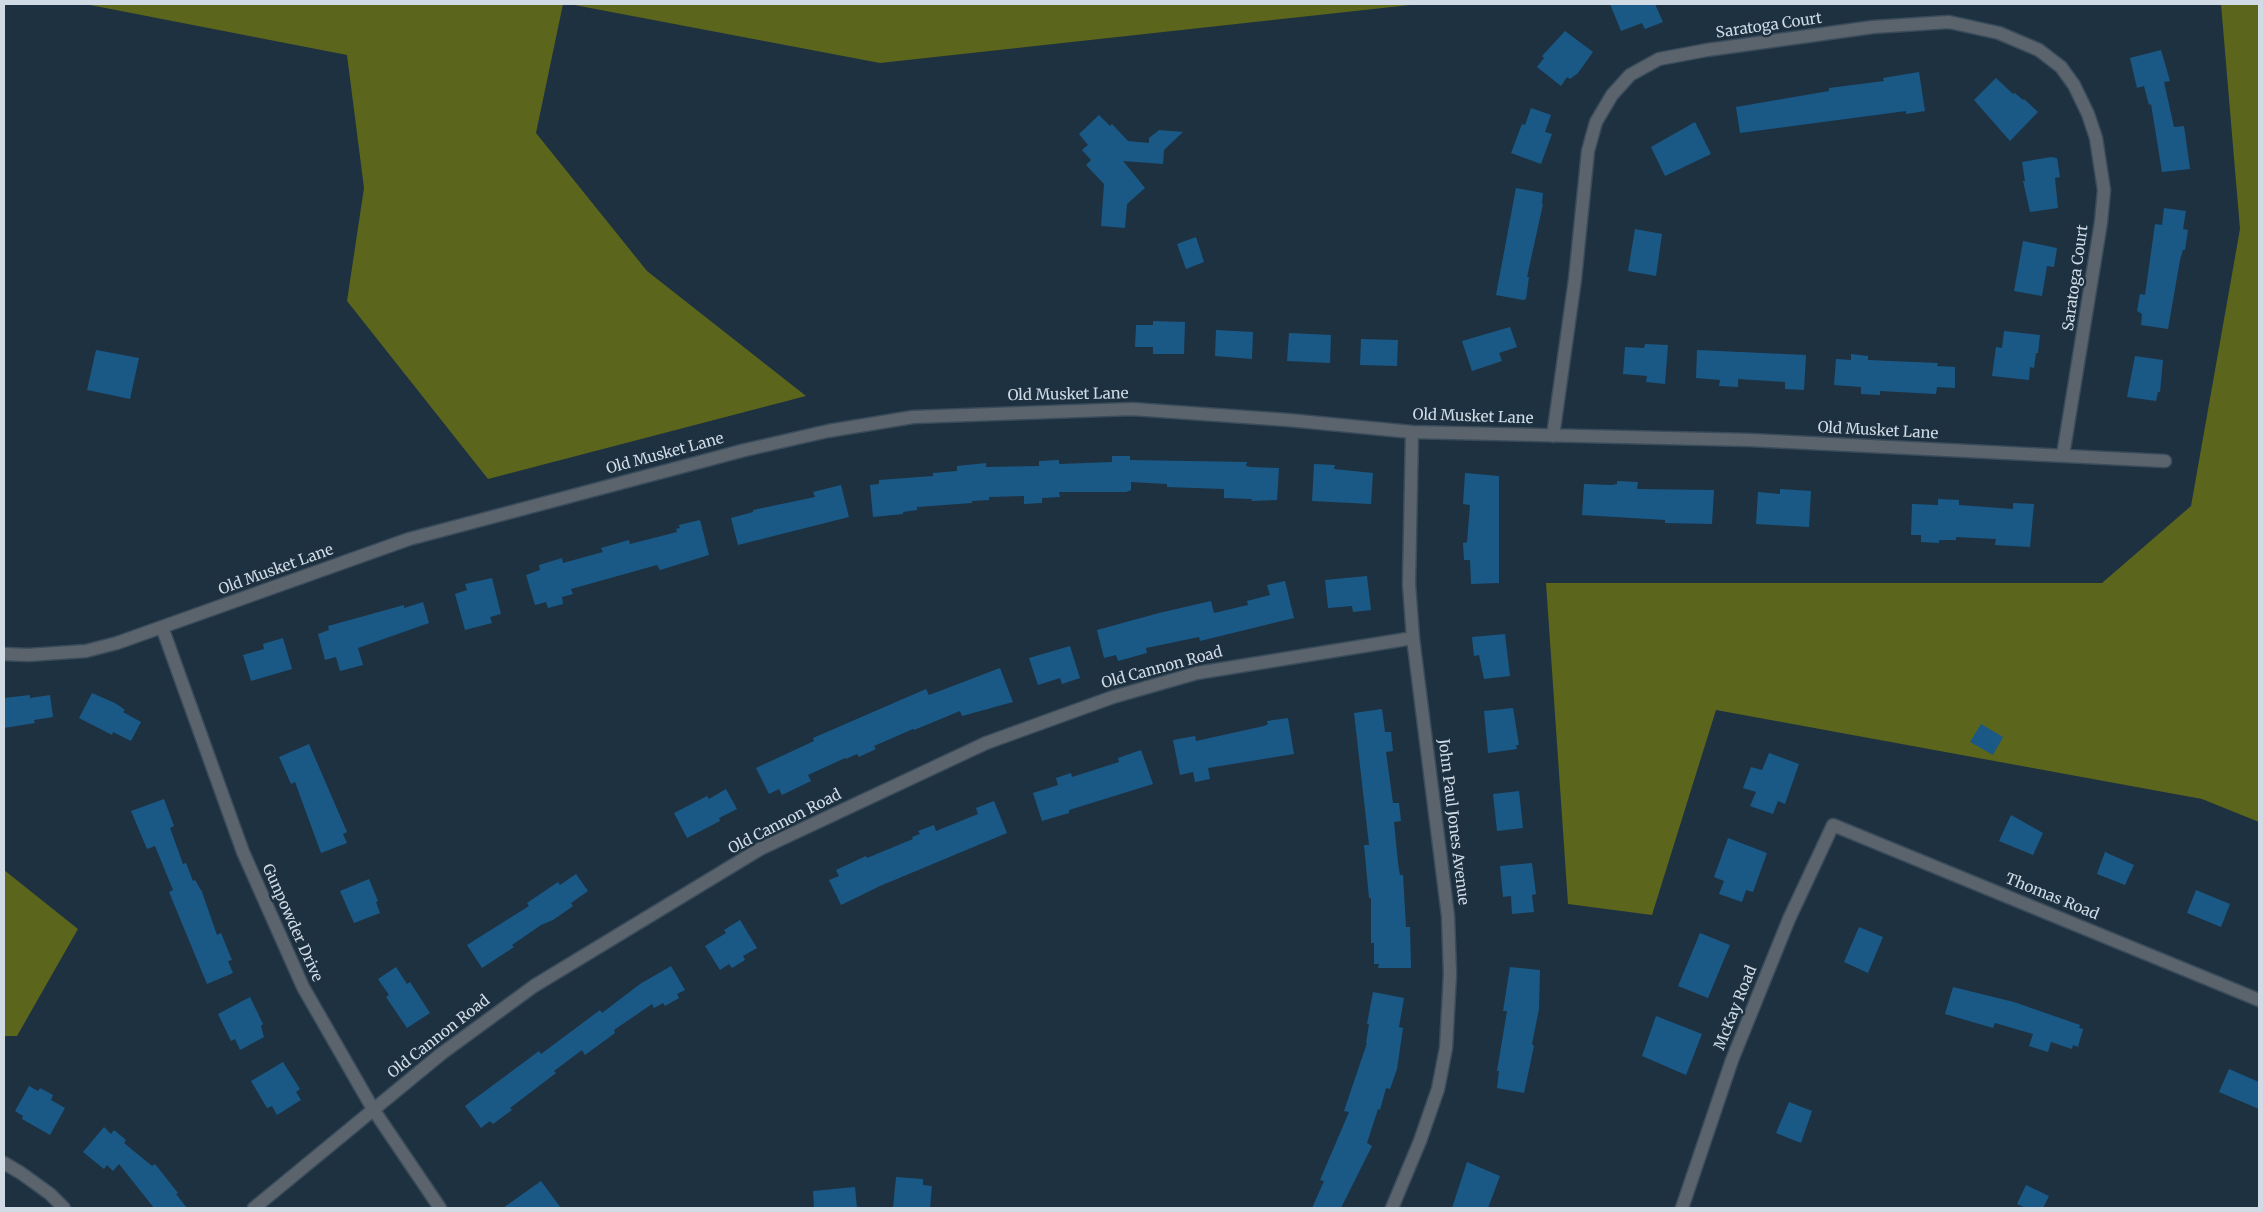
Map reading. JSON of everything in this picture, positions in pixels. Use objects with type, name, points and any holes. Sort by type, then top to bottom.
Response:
[{"type":"street","name":"Saratoga Court","points":[[1553,436],[1576,279],[1588,151],[1596,122],[1612,94],[1630,75],[1659,60],[1707,50],[1873,27],[1949,22],[1999,33],[2039,50],[2061,67],[2074,85],[2088,114],[2096,138],[2104,190],[2101,222],[2064,455]]},
{"type":"street","name":"Old Musket Lane","points":[[4,654],[28,655],[86,650],[162,627],[409,539],[745,450],[828,431],[912,417],[1132,409],[1288,420],[1412,432],[1750,440],[2165,461]]},
{"type":"street","name":"John Paul Jones Avenue","points":[[1392,1208],[1420,1141],[1438,1089],[1446,1048],[1450,974],[1448,916],[1408,584],[1412,432]]},
{"type":"street","name":"Gunpowder Drive","points":[[162,627],[243,852],[303,987],[373,1109],[440,1208]]},
{"type":"street","name":"Old Cannon Road","points":[[254,1208],[449,1048],[534,986],[633,924],[760,849],[986,743],[1087,706],[1197,673],[1413,638]]},
{"type":"street","name":"Thomas Road","points":[[1833,825],[2259,1000]]},
{"type":"street","name":"McKay Road","points":[[1682,1208],[1732,1060],[1789,919],[1833,825]]},
{"type":"street","points":[[4,1164],[43,1189],[64,1208]]},
{"type":"green space","points":[[85,4],[563,4],[536,133],[647,271],[806,396],[488,479],[347,301],[364,188],[347,55]]},
{"type":"green space","points":[[569,4],[1419,4],[880,63]]},
{"type":"green space","points":[[2221,4],[2259,4],[2259,822],[2202,799],[1716,710],[1652,915],[1568,904],[1546,583],[2102,583],[2191,506],[2240,229]]},
{"type":"green space","points":[[4,870],[78,929],[17,1036],[4,1036]]},
{"type":"building","points":[[1610,4],[1655,4],[1663,22],[1645,29],[1642,23],[1621,31]]},
{"type":"building","points":[[1565,31],[1593,52],[1578,73],[1570,79],[1567,77],[1561,86],[1537,67],[1544,58],[1542,56]]},
{"type":"building","points":[[2161,50],[2170,81],[2164,82],[2174,127],[2184,126],[2190,169],[2162,172],[2151,104],[2149,105],[2144,86],[2137,88],[2130,58]]},
{"type":"building","points":[[1919,72],[1925,111],[1906,114],[1906,111],[1740,133],[1736,107],[1829,91],[1829,88],[1884,81],[1883,78]]},
{"type":"building","points":[[1996,78],[2013,94],[2015,93],[2024,99],[2038,112],[2010,141],[1974,100]]},
{"type":"building","points":[[1531,108],[1551,115],[1545,132],[1552,134],[1541,164],[1511,153],[1522,124],[1525,125]]},
{"type":"building","points":[[1099,115],[1110,126],[1112,124],[1128,141],[1149,143],[1149,138],[1159,130],[1183,132],[1164,150],[1163,164],[1123,161],[1145,188],[1127,204],[1125,228],[1101,226],[1104,184],[1086,165],[1091,160],[1082,150],[1088,145],[1079,134]]},
{"type":"building","points":[[1695,122],[1711,154],[1665,176],[1651,147]]},
{"type":"building","points":[[2051,157],[2057,158],[2060,177],[2055,178],[2058,208],[2030,212],[2023,181],[2025,181],[2022,162]]},
{"type":"building","points":[[1516,188],[1543,193],[1543,204],[1527,277],[1529,277],[1526,299],[1523,300],[1496,295]]},
{"type":"building","points":[[2164,208],[2186,211],[2183,229],[2188,230],[2185,250],[2183,250],[2180,260],[2168,329],[2141,325],[2142,314],[2137,311],[2140,294],[2145,295],[2155,224],[2162,225]]},
{"type":"building","points":[[1635,229],[1662,234],[1656,276],[1628,271]]},
{"type":"building","points":[[1196,237],[1204,262],[1186,269],[1177,244]]},
{"type":"building","points":[[2023,241],[2057,248],[2054,267],[2047,266],[2042,296],[2014,291]]},
{"type":"building","points":[[1153,321],[1185,322],[1184,354],[1153,354],[1153,347],[1135,347],[1136,325],[1153,325]]},
{"type":"building","points":[[1510,327],[1517,347],[1499,353],[1502,361],[1472,371],[1462,341]]},
{"type":"building","points":[[1216,330],[1253,332],[1252,359],[1215,356]]},
{"type":"building","points":[[2004,331],[2040,335],[2038,353],[2036,353],[2034,368],[2030,367],[2029,380],[1992,376],[1996,347],[2002,348]]},
{"type":"building","points":[[1289,333],[1331,335],[1330,363],[1287,361]]},
{"type":"building","points":[[1361,339],[1398,340],[1397,366],[1360,365]]},
{"type":"building","points":[[1645,344],[1668,345],[1665,384],[1646,382],[1647,376],[1623,374],[1625,347],[1644,348]]},
{"type":"building","points":[[96,350],[139,358],[130,399],[87,390]]},
{"type":"building","points":[[1697,350],[1806,355],[1804,390],[1785,389],[1785,382],[1738,379],[1738,387],[1719,386],[1720,380],[1696,378]]},
{"type":"building","points":[[1851,354],[1868,356],[1868,360],[1938,363],[1937,366],[1955,367],[1955,388],[1937,387],[1936,394],[1880,391],[1880,395],[1861,394],[1861,387],[1834,385],[1836,359],[1851,360]]},
{"type":"building","points":[[2135,356],[2163,360],[2160,392],[2158,392],[2156,401],[2127,397]]},
{"type":"building","points":[[1112,456],[1130,456],[1130,460],[1247,462],[1246,466],[1251,467],[1279,468],[1277,500],[1251,501],[1252,499],[1224,498],[1224,489],[1167,487],[1167,484],[1131,482],[1131,490],[1126,492],[1059,492],[1060,497],[1042,498],[1042,503],[1024,504],[1024,496],[989,497],[989,500],[972,501],[972,503],[917,507],[917,510],[903,512],[903,514],[873,517],[870,485],[879,484],[879,480],[933,476],[933,473],[957,471],[957,466],[986,463],[986,467],[1039,466],[1039,461],[1059,460],[1059,464],[1112,462]]},
{"type":"building","points":[[1314,464],[1335,465],[1334,469],[1373,473],[1371,504],[1312,501]]},
{"type":"building","points":[[1465,473],[1499,476],[1499,583],[1471,584],[1470,560],[1464,560],[1463,543],[1467,542],[1470,505],[1463,504]]},
{"type":"building","points":[[1617,481],[1638,482],[1637,489],[1714,490],[1712,524],[1665,523],[1665,520],[1582,515],[1584,484],[1612,485],[1617,484]]},
{"type":"building","points":[[841,485],[849,517],[738,545],[731,518],[753,512],[753,510],[815,497],[813,492]]},
{"type":"building","points":[[1780,489],[1811,491],[1809,527],[1756,524],[1758,492],[1780,494]]},
{"type":"building","points":[[1938,499],[1959,500],[1959,505],[2013,509],[2013,503],[2034,504],[2030,547],[1995,545],[1996,539],[1956,537],[1956,540],[1939,540],[1939,543],[1921,542],[1921,535],[1911,535],[1912,504],[1938,505]]},
{"type":"building","points":[[700,520],[709,555],[660,570],[657,565],[571,589],[573,594],[562,597],[563,604],[548,608],[546,602],[535,605],[526,575],[540,570],[539,565],[562,558],[563,563],[603,552],[601,548],[629,540],[630,544],[677,532],[676,529],[680,528],[679,525]]},
{"type":"building","points":[[1367,576],[1371,610],[1353,612],[1352,606],[1328,608],[1325,580]]},
{"type":"building","points":[[492,578],[501,614],[490,617],[492,623],[465,630],[455,594],[467,590],[465,584]]},
{"type":"building","points":[[1285,581],[1294,618],[1200,641],[1199,637],[1146,648],[1147,653],[1118,661],[1116,655],[1104,658],[1097,630],[1211,601],[1214,613],[1248,605],[1247,601],[1270,595],[1267,585]]},
{"type":"building","points":[[423,602],[429,623],[358,648],[363,665],[340,671],[336,657],[325,660],[318,634],[329,630],[328,626],[404,605],[404,608]]},
{"type":"building","points":[[1505,634],[1510,676],[1484,679],[1479,655],[1474,656],[1472,637]]},
{"type":"building","points":[[283,638],[292,669],[251,681],[243,655],[264,649],[263,644]]},
{"type":"building","points":[[1070,646],[1080,678],[1062,684],[1060,678],[1038,685],[1029,658]]},
{"type":"building","points":[[1000,668],[1013,702],[962,716],[960,711],[913,729],[874,746],[876,749],[859,757],[857,754],[845,758],[808,775],[811,781],[782,795],[779,789],[769,794],[756,768],[814,741],[813,738],[926,689],[929,695]]},
{"type":"building","points":[[92,693],[115,703],[125,710],[123,712],[141,722],[131,741],[113,732],[112,735],[79,718]]},
{"type":"building","points":[[30,695],[30,698],[50,695],[53,717],[34,720],[35,723],[4,728],[4,698]]},
{"type":"building","points":[[1513,708],[1519,745],[1516,745],[1517,749],[1488,753],[1484,711]]},
{"type":"building","points":[[1382,709],[1385,732],[1391,732],[1393,751],[1386,752],[1393,803],[1399,803],[1401,821],[1394,822],[1400,875],[1403,875],[1406,927],[1410,927],[1411,968],[1378,968],[1379,964],[1374,964],[1374,943],[1371,943],[1371,898],[1369,898],[1364,845],[1369,845],[1354,713]]},
{"type":"building","points":[[1288,718],[1294,754],[1208,768],[1210,779],[1195,782],[1193,772],[1180,775],[1173,740],[1195,736],[1196,741],[1264,726],[1268,724],[1267,721]]},
{"type":"building","points":[[1981,724],[2003,737],[1993,755],[1970,742]]},
{"type":"building","points":[[309,744],[347,832],[343,834],[347,843],[321,853],[295,782],[291,784],[279,757]]},
{"type":"building","points":[[1141,750],[1153,784],[1069,810],[1069,813],[1042,821],[1033,793],[1058,785],[1056,778],[1071,773],[1072,777],[1119,762],[1118,758]]},
{"type":"building","points":[[1769,753],[1799,764],[1785,804],[1778,801],[1773,814],[1750,806],[1756,792],[1743,788],[1751,767],[1762,770]]},
{"type":"building","points":[[726,789],[737,809],[719,818],[720,821],[687,838],[674,813],[707,796],[709,799]]},
{"type":"building","points":[[1519,791],[1523,828],[1497,831],[1493,794]]},
{"type":"building","points":[[164,799],[174,826],[170,828],[183,864],[186,863],[193,881],[195,880],[202,892],[217,935],[221,933],[232,960],[228,961],[233,973],[207,984],[169,892],[173,890],[155,846],[147,849],[131,811]]},
{"type":"building","points":[[994,801],[1007,833],[880,886],[841,905],[829,880],[839,876],[836,870],[866,856],[867,858],[913,839],[912,837],[920,834],[918,831],[934,825],[936,831],[978,814],[976,808]]},
{"type":"building","points":[[2011,815],[2043,833],[2033,855],[1999,841]]},
{"type":"building","points":[[1728,838],[1767,853],[1753,892],[1746,890],[1742,902],[1719,894],[1724,881],[1714,877]]},
{"type":"building","points":[[2105,852],[2134,865],[2125,885],[2097,874]]},
{"type":"building","points":[[1532,863],[1536,894],[1532,895],[1534,912],[1512,914],[1511,896],[1503,897],[1500,866]]},
{"type":"building","points":[[576,874],[588,891],[571,903],[573,906],[553,920],[541,925],[512,945],[514,947],[482,968],[467,945],[529,906],[527,903],[558,882],[560,885]]},
{"type":"building","points":[[369,879],[378,901],[376,902],[380,913],[354,923],[340,891]]},
{"type":"building","points":[[2196,890],[2230,904],[2221,927],[2187,913]]},
{"type":"building","points":[[740,920],[757,948],[743,956],[745,960],[732,968],[729,964],[720,970],[705,946],[726,933],[724,930]]},
{"type":"building","points":[[1859,927],[1883,937],[1868,973],[1844,962]]},
{"type":"building","points":[[1700,933],[1730,945],[1708,998],[1678,986]]},
{"type":"building","points":[[671,966],[685,990],[677,994],[679,998],[665,1006],[663,1003],[654,1008],[652,1004],[614,1030],[615,1033],[585,1055],[582,1050],[554,1071],[556,1073],[510,1108],[512,1110],[493,1124],[490,1121],[481,1128],[465,1106],[539,1051],[541,1054],[600,1010],[602,1013],[640,984]]},
{"type":"building","points":[[396,967],[407,984],[410,982],[430,1013],[407,1028],[386,997],[389,995],[378,979]]},
{"type":"building","points":[[1510,967],[1540,970],[1539,1009],[1532,1044],[1534,1046],[1524,1093],[1497,1088],[1499,1071],[1497,1071],[1507,1011],[1503,1011]]},
{"type":"building","points":[[1953,987],[2014,1002],[2080,1025],[2079,1028],[2083,1029],[2078,1047],[2073,1045],[2072,1049],[2051,1042],[2048,1052],[2029,1046],[2033,1034],[1995,1023],[1993,1028],[1945,1014]]},
{"type":"building","points":[[1373,992],[1404,998],[1399,1027],[1403,1028],[1397,1069],[1390,1089],[1386,1088],[1380,1110],[1378,1109],[1367,1143],[1372,1146],[1341,1208],[1312,1208],[1324,1181],[1320,1180],[1349,1112],[1344,1111],[1367,1043],[1369,1024],[1367,1024]]},
{"type":"building","points":[[250,997],[263,1024],[261,1026],[264,1037],[240,1050],[235,1039],[231,1041],[218,1014]]},
{"type":"building","points":[[1656,1016],[1702,1034],[1686,1075],[1642,1056]]},
{"type":"building","points":[[283,1062],[300,1089],[296,1092],[301,1100],[277,1115],[272,1106],[267,1108],[251,1081]]},
{"type":"building","points":[[2229,1069],[2259,1082],[2259,1109],[2219,1092]]},
{"type":"building","points":[[29,1086],[38,1091],[40,1088],[53,1095],[51,1100],[65,1108],[50,1135],[22,1119],[23,1116],[15,1111]]},
{"type":"building","points":[[1789,1102],[1812,1111],[1801,1143],[1776,1133]]},
{"type":"building","points":[[104,1127],[111,1134],[114,1130],[126,1140],[124,1143],[152,1166],[155,1164],[178,1193],[176,1194],[187,1208],[154,1208],[119,1164],[113,1171],[107,1165],[104,1169],[83,1152]]},
{"type":"building","points":[[1467,1162],[1500,1176],[1488,1208],[1452,1208]]},
{"type":"building","points":[[896,1177],[923,1179],[923,1185],[932,1186],[930,1208],[893,1208]]},
{"type":"building","points":[[541,1181],[561,1208],[503,1208]]},
{"type":"building","points":[[2026,1185],[2049,1196],[2043,1208],[2026,1208],[2017,1204]]},
{"type":"building","points":[[855,1187],[857,1208],[814,1208],[813,1191]]}]
